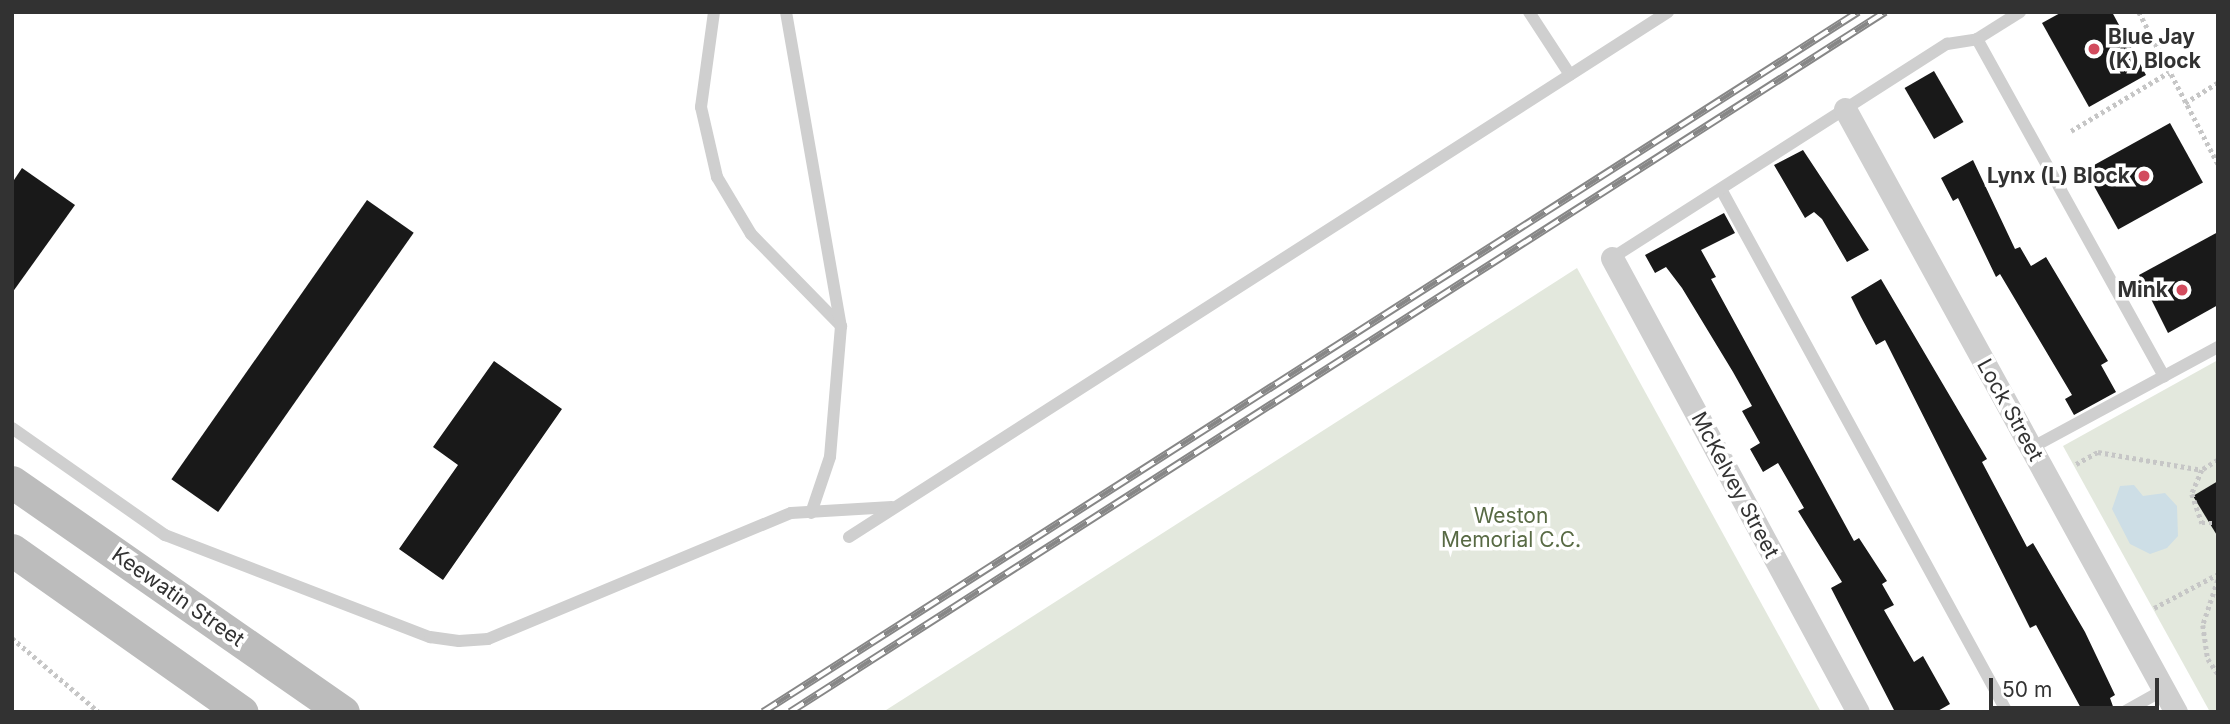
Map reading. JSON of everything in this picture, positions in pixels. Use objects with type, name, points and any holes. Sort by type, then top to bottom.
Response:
[{"type":"main road","name":"Keewatin Street","points":[[12,482],[343,712]]},
{"type":"main road","points":[[12,550],[242,712]]},
{"type":"street","name":"Lock Street","points":[[1845,109],[2176,712]]},
{"type":"street","name":"McKelvey Street","points":[[1612,258],[1858,712]]},
{"type":"lane","points":[[714,12],[701,107],[717,177],[751,234],[841,326]]},
{"type":"lane","points":[[786,12],[841,326],[830,457],[811,513]]},
{"type":"lane","points":[[1529,12],[1570,75]]},
{"type":"lane","points":[[849,537],[1668,12]]},
{"type":"lane","points":[[1612,258],[1721,191],[1947,44],[1978,39],[2020,12]]},
{"type":"lane","points":[[1978,39],[2164,377]]},
{"type":"lane","points":[[1721,191],[2007,712]]},
{"type":"lane","points":[[2031,448],[2218,347]]},
{"type":"lane","points":[[12,428],[165,535],[430,637],[458,641],[488,639],[791,513],[896,507]]},
{"type":"lane","points":[[2124,712],[2163,690]]},
{"type":"path","points":[[2139,12],[2218,163]]},
{"type":"path","points":[[2071,131],[2169,72]]},
{"type":"path","points":[[2185,103],[2218,82]]},
{"type":"path","points":[[2076,464],[2098,452],[2202,470],[2218,460]]},
{"type":"path","points":[[2202,470],[2193,503],[2202,523],[2218,523]]},
{"type":"path","points":[[2154,608],[2218,574]]},
{"type":"path","points":[[2218,580],[2203,625],[2208,659],[2218,674]]},
{"type":"path","points":[[12,638],[99,712]]},
{"type":"green space","name":"Weston Memorial C.C.","points":[[1577,268],[1821,712],[883,712]]},
{"type":"green space","points":[[2218,360],[2218,712],[2210,712],[2063,446]]},
{"type":"shaded area","points":[[2134,485],[2143,496],[2165,493],[2177,506],[2178,536],[2167,548],[2150,554],[2130,544],[2112,509],[2120,486]]},
{"type":"building","name":"Blue Jay (K) Block","points":[[2062,12],[2112,12],[2146,75],[2089,107],[2042,23]]},
{"type":"building","points":[[1934,71],[1964,122],[1934,139],[1905,88]]},
{"type":"building","name":"Lynx (L) Block","points":[[2170,123],[2203,182],[2118,230],[2085,170]]},
{"type":"building","points":[[1803,150],[1869,250],[1847,262],[1822,219],[1814,212],[1805,218],[1774,165]]},
{"type":"building","points":[[1973,160],[2015,249],[2020,247],[2031,266],[2046,257],[2108,361],[2101,365],[2116,392],[2074,415],[2065,399],[2072,395],[2000,274],[1996,277],[1958,198],[1953,201],[1941,178]]},
{"type":"building","points":[[22,168],[75,205],[12,293],[12,183]]},
{"type":"building","points":[[367,200],[414,233],[218,512],[171,479]]},
{"type":"building","points":[[1724,213],[1735,233],[1701,250],[1716,277],[1711,279],[1854,541],[1859,538],[1887,581],[1882,584],[1894,605],[1884,610],[1914,662],[1923,656],[1950,704],[1936,712],[1895,712],[1831,588],[1842,582],[1798,511],[1804,508],[1778,463],[1763,472],[1750,449],[1760,443],[1742,411],[1752,406],[1682,288],[1666,267],[1655,273],[1645,255]]},
{"type":"building","name":"Mink","points":[[2218,232],[2218,305],[2168,333],[2139,275]]},
{"type":"building","points":[[1881,279],[1987,459],[1982,462],[2027,547],[2033,543],[2085,632],[2115,695],[2110,698],[2115,712],[2083,712],[2036,625],[2030,628],[1885,340],[1876,345],[1851,297]]},
{"type":"building","points":[[494,361],[562,409],[443,580],[399,549],[458,465],[433,447]]},
{"type":"building","points":[[2218,481],[2218,537],[2193,496]]},
{"type":"railway","points":[[763,712],[1858,12]]},
{"type":"railway","points":[[790,712],[1885,12]]},
{"type":"place","name":"Blue Jay (K) Block","points":[[2094,49]]},
{"type":"place","name":"Lynx (L) Block","points":[[2144,176]]},
{"type":"place","name":"Mink","points":[[2182,290]]}]
